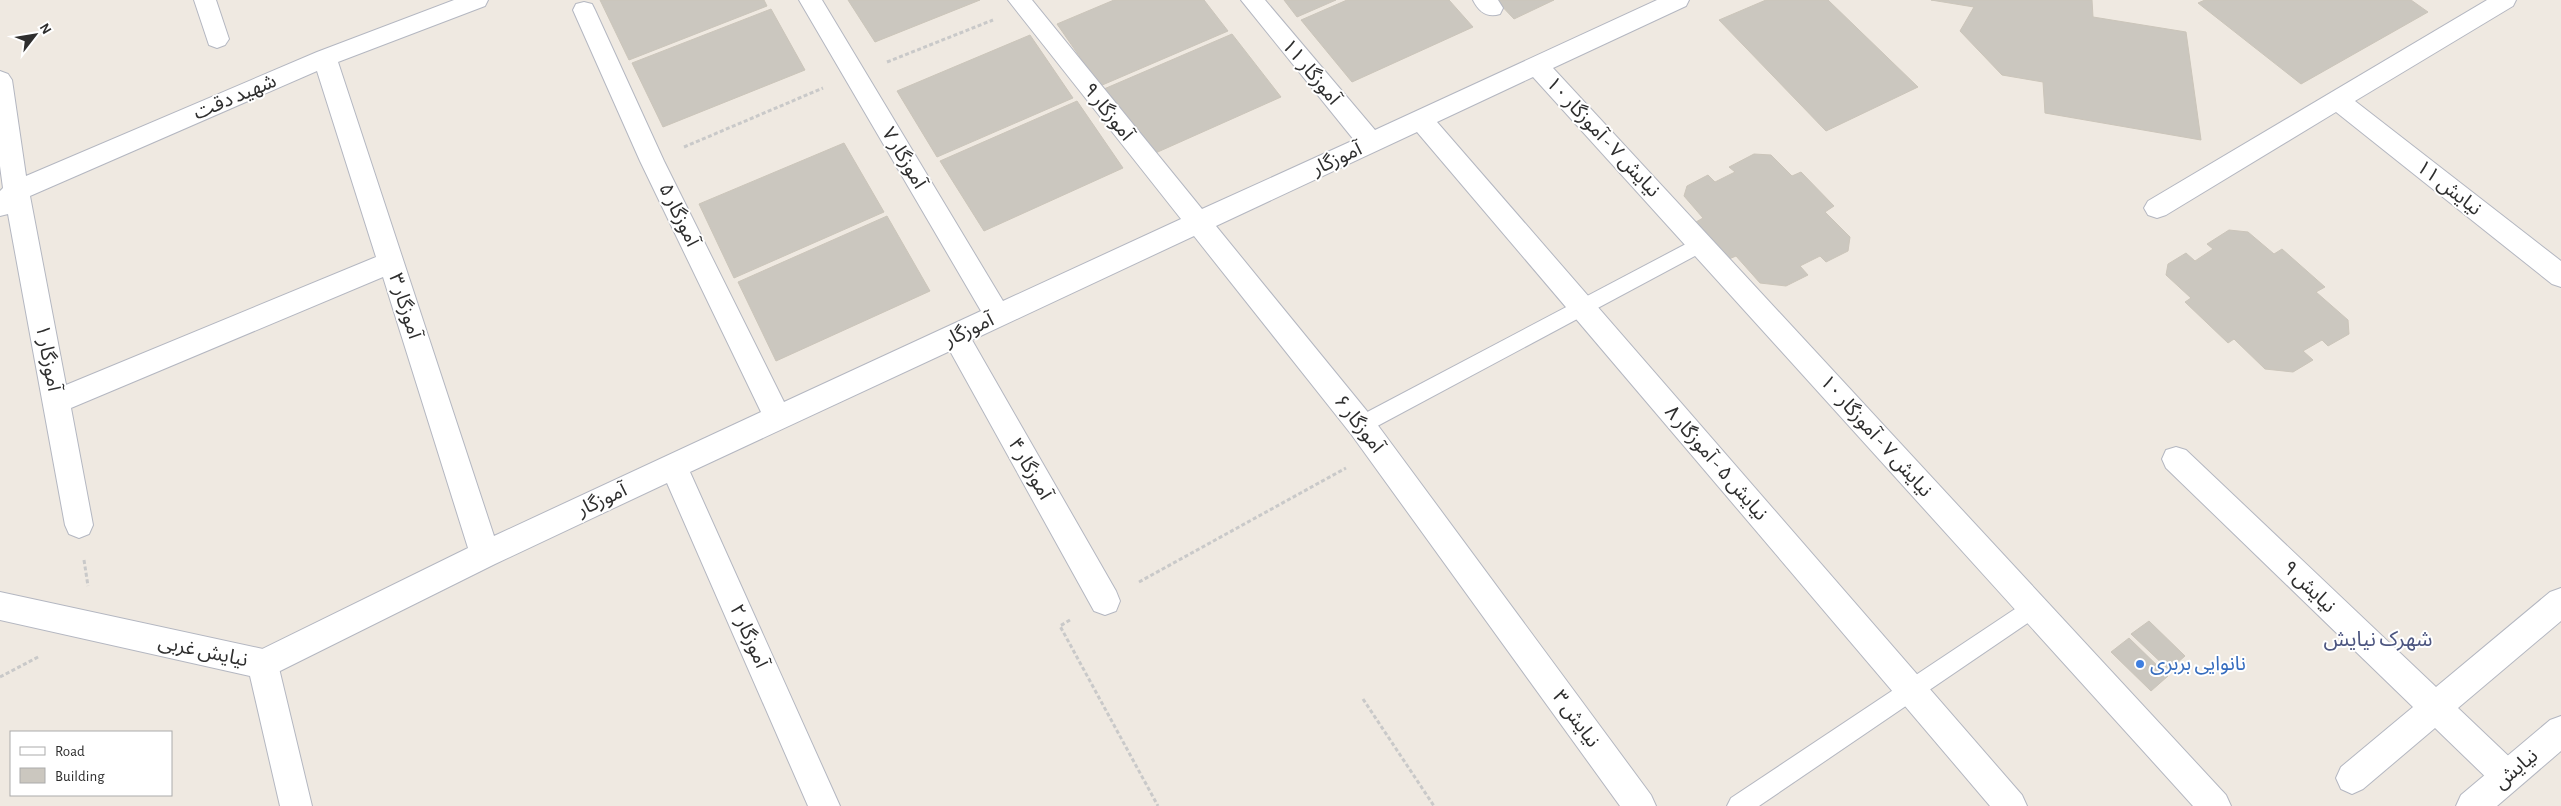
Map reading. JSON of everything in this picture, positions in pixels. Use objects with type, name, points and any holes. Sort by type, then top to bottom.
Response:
[{"type":"street","points":[[205,0],[217,39]]},
{"type":"street","name":"شهید دقت","points":[[8,199],[325,58],[477,0]]},
{"type":"street","name":"آموزگار ۷","points":[[810,0],[998,316]]},
{"type":"street","name":"آموزگار ۹","points":[[1019,0],[1197,224]]},
{"type":"street","name":"آموزگار ۱۱","points":[[1252,0],[1371,143]]},
{"type":"street","name":"آموزگار","points":[[263,664],[486,554],[1678,0]]},
{"type":"street","points":[[2157,208],[2505,0]]},
{"type":"street","name":"آموزگار ۵","points":[[584,10],[652,161],[778,418]]},
{"type":"street","name":"آموزگار ۳","points":[[325,58],[486,554]]},
{"type":"street","name":"نیایش ۷ - آموزگار ۱۰","points":[[1537,66],[2215,806]]},
{"type":"street","name":"آموزگار ۱","points":[[0,80],[8,199],[56,402],[79,525]]},
{"type":"street","name":"نیایش ۱۱","points":[[2337,100],[2561,276]]},
{"type":"street","name":"نیایش ۵ - آموزگار ۸","points":[[1422,120],[2011,806]]},
{"type":"street","name":"آموزگار ۶","points":[[1197,224],[1362,425],[1513,632]]},
{"type":"street","points":[[56,402],[391,262]]},
{"type":"street","name":"آموزگار ۴","points":[[956,336],[1105,601]]},
{"type":"street","name":"نیایش ۹","points":[[2176,460],[2507,776]]},
{"type":"street","name":"آموزگار ۲","points":[[674,466],[824,806]]},
{"type":"street","points":[[2352,778],[2561,602]]},
{"type":"street","name":"نیایش غربی","points":[[0,606],[263,664],[296,806]]},
{"type":"street","name":"نیایش ۳","points":[[1513,632],[1640,806]]},
{"type":"street","name":"نیایش","points":[[2472,806],[2561,732]]},
{"type":"lane","points":[[1362,425],[1700,244]]},
{"type":"lane","points":[[1738,806],[2032,607]]},
{"type":"path","points":[[1158,806],[1060,626],[1379,449]]},
{"type":"path","points":[[79,525],[93,626]]},
{"type":"path","points":[[1363,699],[1434,806]]},
{"type":"building","points":[[600,0],[764,0],[767,6],[629,60]]},
{"type":"building","points":[[848,0],[980,0],[875,42]]},
{"type":"building","points":[[1114,0],[1204,0],[1228,31],[1100,86],[1057,24]]},
{"type":"building","points":[[1284,0],[1336,0],[1297,17]]},
{"type":"building","points":[[1347,0],[1449,0],[1473,27],[1352,82],[1301,20]]},
{"type":"building","points":[[1496,0],[1554,0],[1514,19]]},
{"type":"building","points":[[1766,0],[1828,0],[1918,87],[1826,131],[1719,20]]},
{"type":"building","points":[[1931,0],[2092,0],[2093,17],[2186,32],[2201,140],[2045,113],[2043,82],[2002,75],[1960,31],[1974,7]]},
{"type":"building","points":[[2205,0],[2411,0],[2428,12],[2301,84],[2198,3]]},
{"type":"building","points":[[771,9],[805,70],[663,127],[632,63]]},
{"type":"building","points":[[1232,34],[1281,97],[1151,155],[1104,89]]},
{"type":"building","points":[[1030,35],[1073,98],[937,157],[897,91]]},
{"type":"building","points":[[1077,101],[1123,168],[984,231],[940,161]]},
{"type":"building","points":[[844,143],[884,212],[734,278],[699,204]]},
{"type":"building","points":[[1754,154],[1771,155],[1792,176],[1801,172],[1834,206],[1825,212],[1850,237],[1848,251],[1826,262],[1820,256],[1800,266],[1808,275],[1786,286],[1760,283],[1736,256],[1729,259],[1696,222],[1703,218],[1684,196],[1687,186],[1708,175],[1715,182],[1735,172],[1729,167]]},
{"type":"building","points":[[887,216],[930,291],[776,361],[738,282]]},
{"type":"building","points":[[2229,230],[2248,232],[2274,254],[2282,249],[2325,287],[2316,292],[2348,320],[2349,334],[2328,346],[2322,340],[2303,351],[2313,360],[2293,372],[2265,369],[2234,339],[2228,343],[2185,302],[2191,298],[2166,275],[2168,264],[2186,253],[2195,261],[2213,249],[2207,244]]},
{"type":"building","points":[[2149,621],[2185,656],[2169,670],[2131,634]]},
{"type":"building","name":"نانوایی بربری","points":[[2129,638],[2168,676],[2151,691],[2111,652]]},
{"type":"place","name":"نانوایی بربری","points":[[2140,664]]},
{"type":"district","name":"شهرک نیایش","points":[[2378,639]]}]
